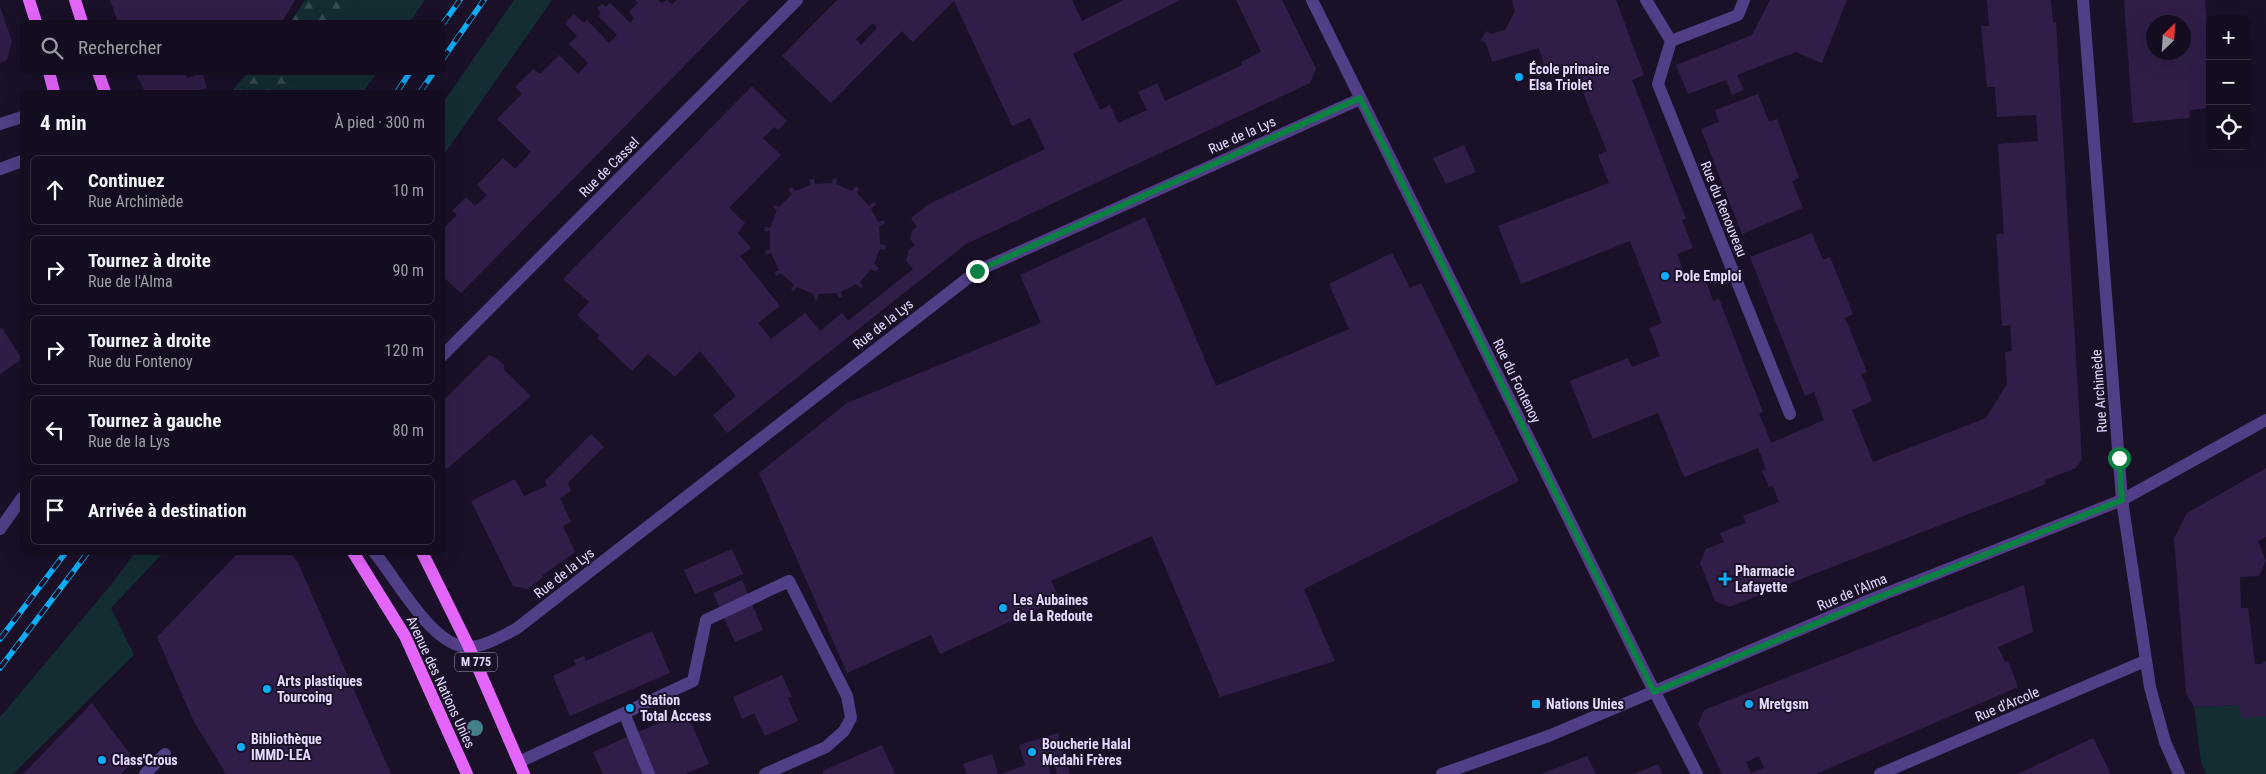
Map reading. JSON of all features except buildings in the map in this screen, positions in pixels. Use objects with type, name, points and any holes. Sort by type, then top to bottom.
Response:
[{"type":"main road","points":[[29,0],[35,20]]},
{"type":"main road","points":[[74,0],[81,20]]},
{"type":"main road","points":[[50,75],[54,90]]},
{"type":"main road","points":[[99,75],[104,90]]},
{"type":"main road","name":"Avenue des Nations Unies","points":[[355,555],[405,636],[467,774]]},
{"type":"main road","name":"M 775","points":[[423,555],[469,647],[521,768]]},
{"type":"street","name":"Rue de Cassel","points":[[445,353],[797,0]]},
{"type":"street","name":"Rue du Fontenoy","points":[[1312,0],[1654,692],[1697,774]]},
{"type":"street","points":[[1646,0],[1671,41],[1738,15],[1744,0]]},
{"type":"street","name":"Rue Archimède","points":[[2084,0],[2122,500],[2146,661],[2165,742],[2179,774]]},
{"type":"street","name":"Rue du Renouveau","points":[[1671,41],[1658,84],[1790,414]]},
{"type":"street","name":"Rue de la Lys","points":[[469,647],[489,642],[516,629],[977,271],[1360,98]]},
{"type":"street","points":[[0,124],[20,118]]},
{"type":"street","points":[[1,167],[20,162]]},
{"type":"street","name":"Rue de l'Alma","points":[[1442,774],[1551,735],[1872,600],[2122,500],[2266,420]]},
{"type":"street","points":[[0,529],[20,501]]},
{"type":"street","points":[[376,555],[419,614],[433,628],[449,641],[469,647]]},
{"type":"street","points":[[521,768],[624,713],[693,681],[706,620],[789,581],[847,696],[851,718],[844,731],[826,747],[765,774]]},
{"type":"street","name":"Rue d'Arcole","points":[[1880,774],[2146,661]]},
{"type":"street","points":[[624,713],[649,774]]},
{"type":"street","points":[[145,774],[164,754]]},
{"type":"green space","points":[[305,0],[361,0],[337,20],[292,20]]},
{"type":"green space","points":[[361,0],[425,0],[411,20],[337,20]]},
{"type":"green space","points":[[514,0],[552,0],[445,153],[445,100]]},
{"type":"green space","points":[[246,75],[294,75],[284,90],[233,90]]},
{"type":"green space","points":[[294,75],[376,75],[364,90],[284,90]]},
{"type":"green space","points":[[134,555],[161,555],[111,608],[134,655],[13,774],[0,774],[0,717],[111,585]]},
{"type":"green space","points":[[2240,705],[2266,716],[2266,774],[2206,774],[2201,762],[2194,707]]},
{"type":"railway","points":[[445,21],[460,0]]},
{"type":"railway","points":[[445,56],[484,0]]},
{"type":"railway","points":[[398,90],[408,75]]},
{"type":"railway","points":[[421,90],[432,75]]},
{"type":"railway","points":[[0,639],[64,555]]},
{"type":"railway","points":[[0,668],[86,555]]},
{"type":"place","name":"École primaire Elsa Triolet","points":[[1519,77]]},
{"type":"place","name":"Pole Emploi","points":[[1665,276]]},
{"type":"place","name":"Pharmacie Lafayette","points":[[1725,579]]},
{"type":"place","name":"Les Aubaines de La Redoute","points":[[1003,608]]},
{"type":"place","name":"Arts plastiques Tourcoing","points":[[267,689]]},
{"type":"place","name":"Nations Unies","points":[[1536,704]]},
{"type":"place","name":"Mretgsm","points":[[1749,704]]},
{"type":"place","name":"Station Total Access","points":[[630,708]]},
{"type":"place","name":"Bibliothèque IMMD-LEA","points":[[241,747]]},
{"type":"place","name":"Boucherie Halal Medahi Frères","points":[[1032,752]]},
{"type":"place","name":"Class'Crous","points":[[102,760]]},
{"type":"route","points":[[977,271],[997,260],[1360,98],[1654,692],[1872,600],[2122,500],[2119,458]]}]
